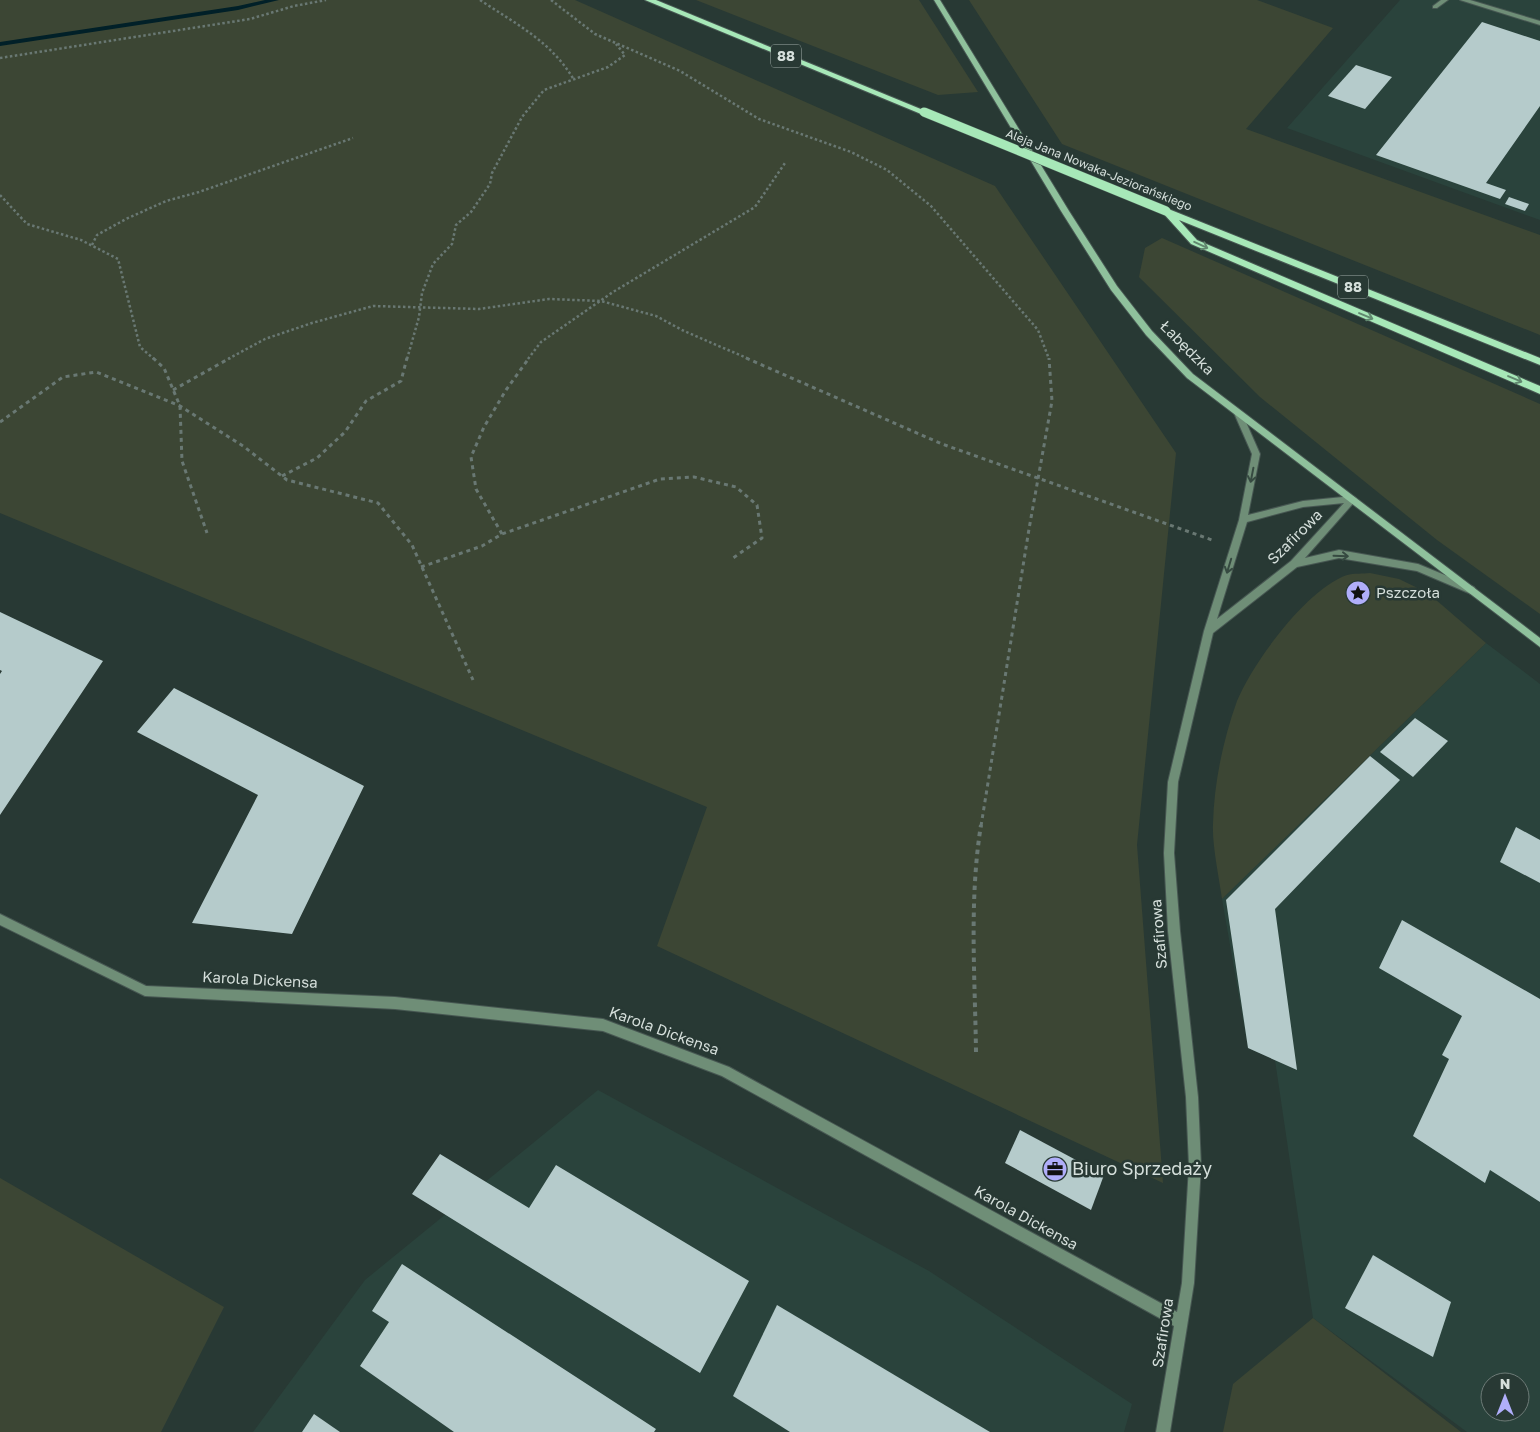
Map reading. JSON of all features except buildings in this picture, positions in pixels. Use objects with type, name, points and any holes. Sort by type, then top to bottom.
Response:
[{"type":"main road","name":"Aleja Jana Nowaka-Jeziorańskiego","points":[[648,0],[1540,362]]},
{"type":"main road","points":[[1166,211],[1194,242],[1540,390]]},
{"type":"street","name":"Łabędzka","points":[[937,0],[1064,210],[1114,288],[1149,332],[1190,376],[1540,643]]},
{"type":"street","points":[[1435,7],[1445,0]]},
{"type":"street","points":[[1463,0],[1540,23]]},
{"type":"street","points":[[1209,630],[1243,520],[1256,454],[1238,413]]},
{"type":"street","points":[[1243,520],[1303,504],[1353,499]]},
{"type":"street","name":"Szafirowa","points":[[1163,1432],[1188,1283],[1195,1166],[1192,1097],[1168,854],[1173,782],[1209,630],[1294,564],[1353,499]]},
{"type":"street","points":[[1294,564],[1339,554],[1418,568],[1472,591]]},
{"type":"street","name":"Karola Dickensa","points":[[0,919],[144,991],[395,1003],[603,1025],[725,1071],[1181,1322]]},
{"type":"path","points":[[0,58],[250,19],[294,6],[326,0]]},
{"type":"path","points":[[480,0],[532,31],[555,53],[570,71],[574,80]]},
{"type":"path","points":[[551,0],[595,34],[680,71],[730,102],[772,124],[871,160],[888,170],[932,206],[1038,330],[1047,351],[1050,362],[1052,401],[976,855],[974,905],[976,1052]]},
{"type":"path","points":[[282,476],[317,458],[345,432],[366,401],[401,381],[420,308],[422,293],[433,264],[452,244],[456,225],[471,212],[490,184],[492,173],[522,117],[544,90],[608,67],[625,55],[616,43]]},
{"type":"path","points":[[92,245],[97,235],[126,219],[166,201],[198,192],[353,138]]},
{"type":"path","points":[[502,534],[476,489],[471,457],[484,427],[506,390],[541,342],[601,301],[756,207],[784,163]]},
{"type":"path","points":[[0,195],[27,224],[81,240],[118,259],[140,347],[164,368],[180,406],[182,460],[207,533]]},
{"type":"path","points":[[173,390],[265,339],[312,323],[373,306],[479,309],[548,299],[601,301],[656,316],[684,331],[942,444],[1214,541]]},
{"type":"path","points":[[0,422],[63,377],[96,372],[180,406],[243,446],[287,480],[378,503],[412,545],[473,680]]},
{"type":"path","points":[[421,567],[482,546],[502,534],[660,479],[694,477],[736,487],[758,505],[762,538],[733,558]]},
{"type":"shaded area","points":[[0,0],[575,0],[995,186],[1176,453],[1137,845],[1163,1183],[657,946],[707,807],[0,513]]},
{"type":"shaded area","points":[[696,0],[919,0],[978,92],[938,95]]},
{"type":"shaded area","points":[[969,0],[1257,0],[1333,28],[1246,129],[1540,235],[1540,335],[1062,144]]},
{"type":"shaded area","points":[[1400,0],[1540,0],[1540,220],[1287,128]]},
{"type":"shaded area","points":[[1162,238],[1540,404],[1540,614],[1437,540],[1260,397],[1139,277],[1145,248]]},
{"type":"shaded area","points":[[1370,573],[1399,579],[1428,593],[1486,643],[1222,899],[1214,841],[1215,793],[1227,731],[1237,701],[1255,667],[1268,648],[1315,595],[1331,583],[1347,575]]},
{"type":"shaded area","points":[[1486,643],[1540,684],[1540,1432],[1467,1432],[1313,1318],[1275,1060],[1248,1048],[1222,899]]},
{"type":"shaded area","points":[[598,1090],[929,1271],[1132,1404],[1124,1432],[253,1432],[365,1280]]},
{"type":"shaded area","points":[[0,1178],[224,1307],[161,1432],[0,1432]]},
{"type":"shaded area","points":[[1313,1318],[1461,1432],[1223,1432],[1233,1384]]},
{"type":"waterway","points":[[0,44],[238,8],[275,0]]},
{"type":"place","name":"Pszczoła","points":[[1358,593]]},
{"type":"place","name":"Biuro Sprzedaży","points":[[1055,1169]]}]
